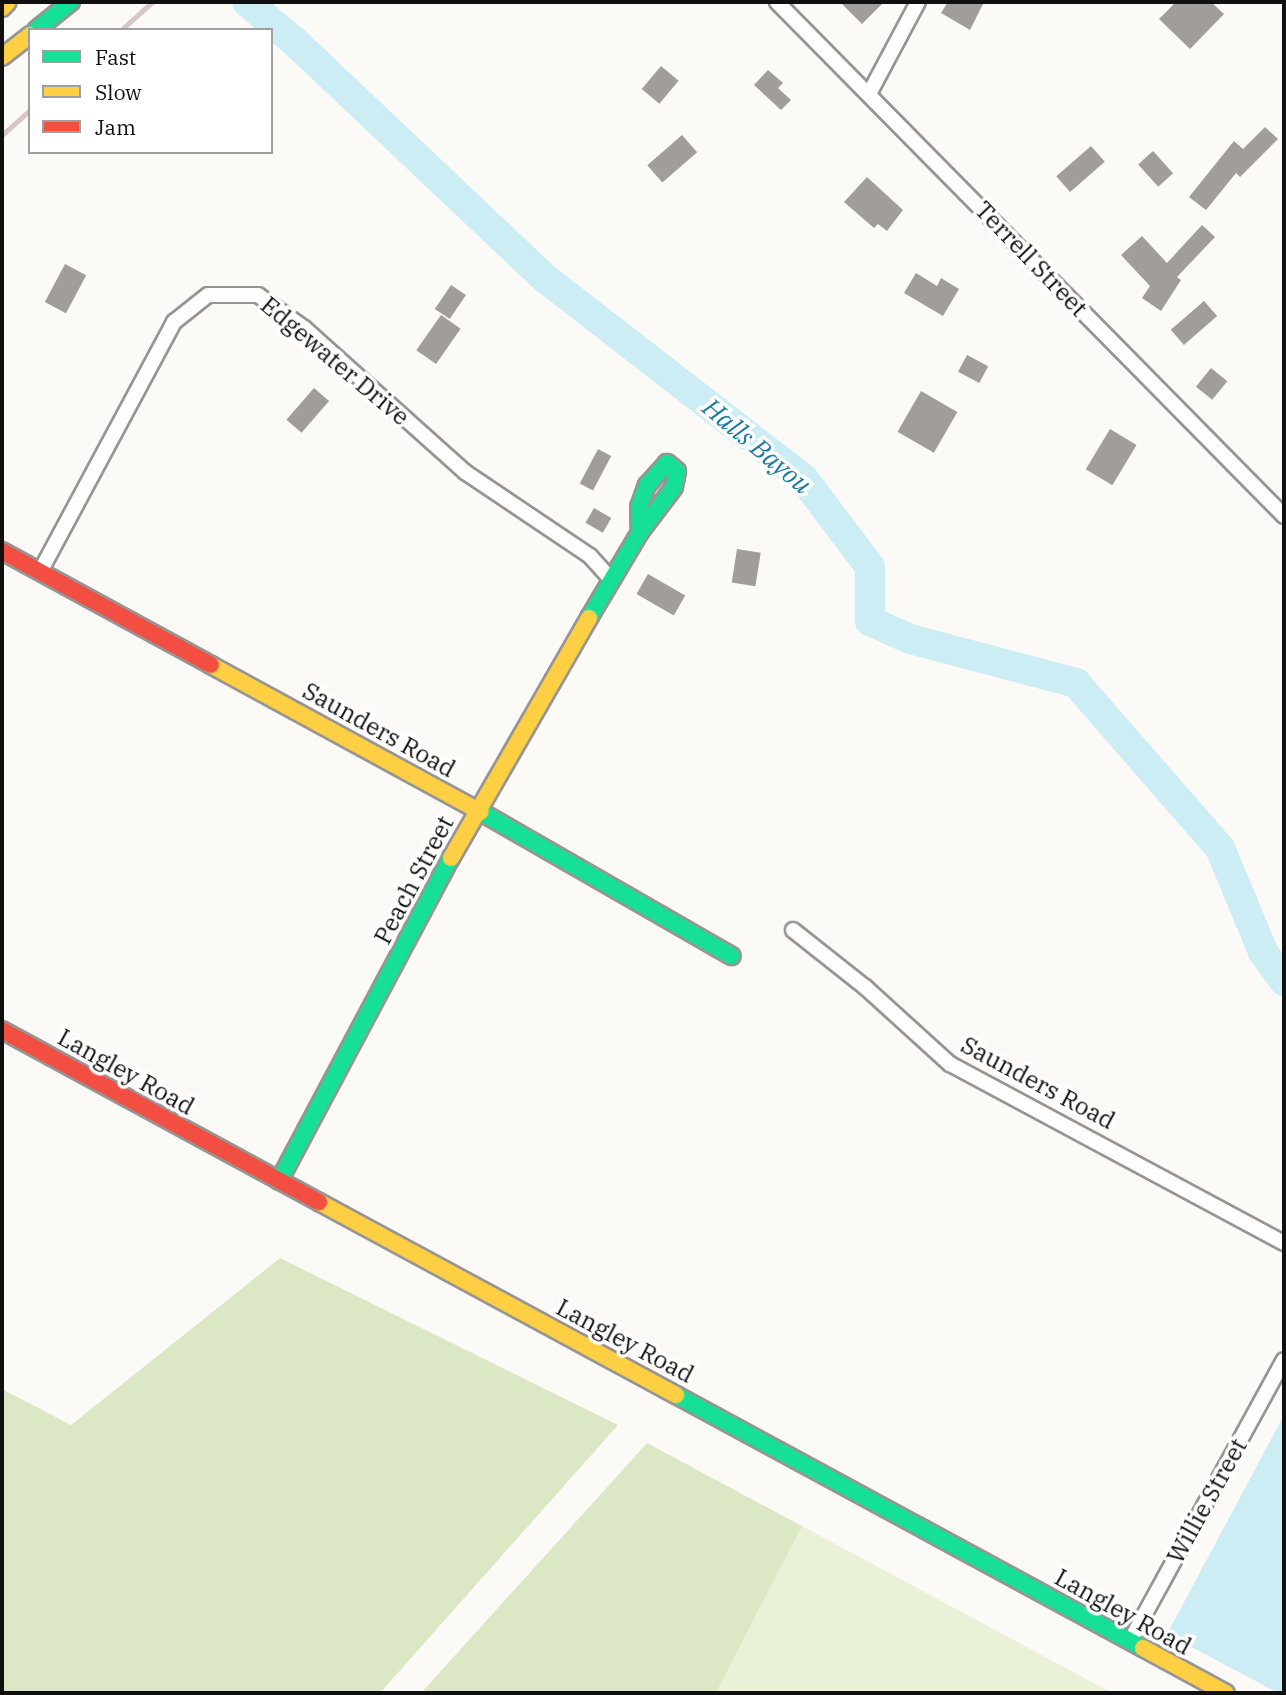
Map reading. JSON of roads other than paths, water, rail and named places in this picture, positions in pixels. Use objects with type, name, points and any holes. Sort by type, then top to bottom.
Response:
[{"type":"street","points":[[2,8],[8,2]]},
{"type":"street","points":[[38,28],[71,2]]},
{"type":"street","name":"Terrell Street","points":[[777,2],[1284,516]]},
{"type":"street","points":[[869,94],[918,2]]},
{"type":"street","points":[[2,57],[28,37]]},
{"type":"street","name":"Edgewater Drive","points":[[40,572],[174,322],[208,295],[258,295],[304,328],[465,472],[590,556],[611,579]]},
{"type":"street","name":"Peach Street","points":[[279,1181],[478,810],[640,531]]},
{"type":"street","name":"Saunders Road","points":[[2,551],[478,810],[731,956]]},
{"type":"street","name":"Saunders Road","points":[[793,930],[865,987],[950,1064],[1284,1243]]},
{"type":"street","name":"Langley Road","points":[[2,1030],[1226,1693]]},
{"type":"street","name":"Willie Street","points":[[1130,1642],[1284,1360]]},
{"type":"water","points":[[1284,1415],[1284,1693],[1278,1693],[1167,1634]]},
{"type":"waterway","name":"Halls Bayou","points":[[247,2],[295,42],[546,279],[803,478],[870,567],[870,621],[910,639],[1076,683],[1220,848],[1263,952],[1284,981]]},
{"type":"railway","points":[[123,28],[152,2]]},
{"type":"railway","points":[[2,135],[28,112]]}]
